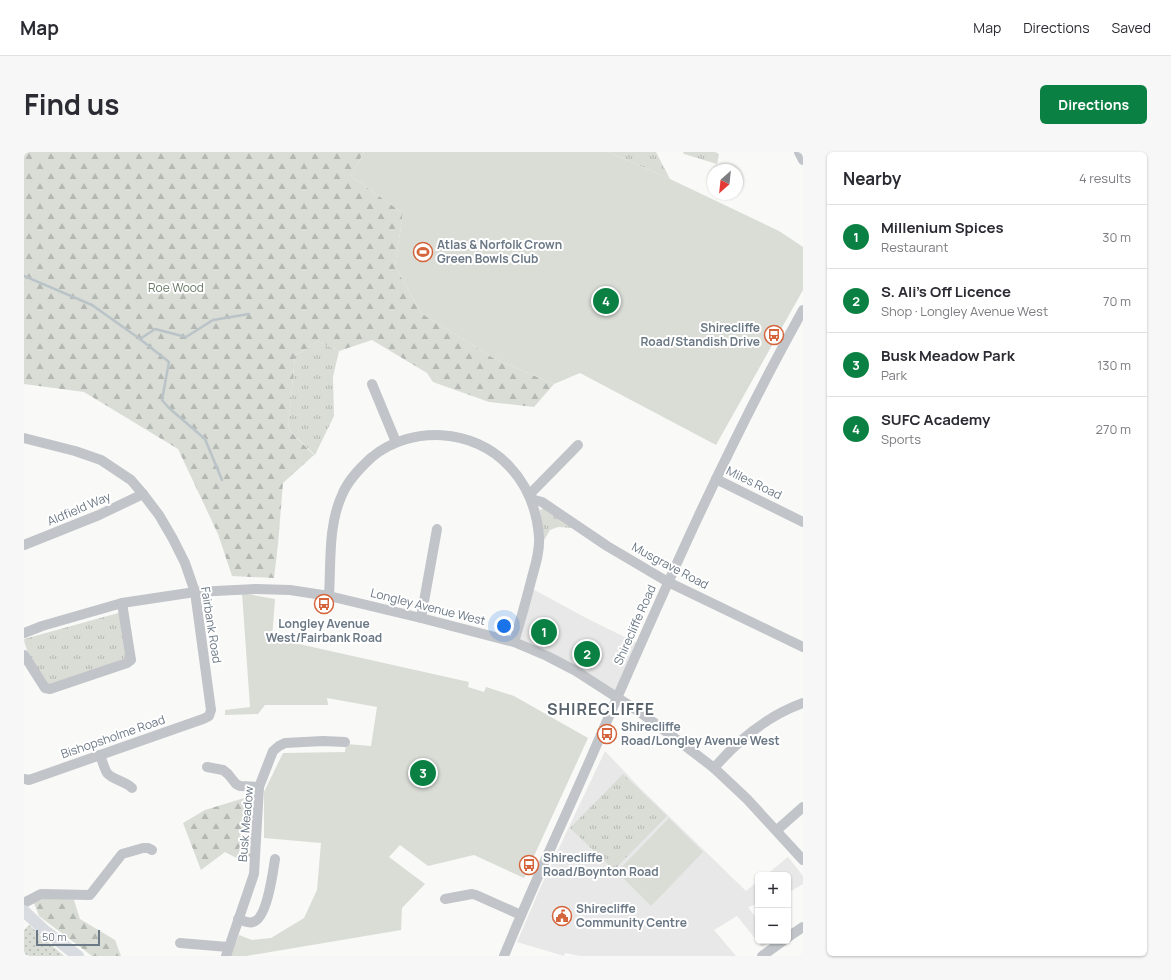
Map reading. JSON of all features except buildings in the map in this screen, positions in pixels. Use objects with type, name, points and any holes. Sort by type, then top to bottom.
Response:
[{"type":"main road","points":[[24,911],[44,930],[78,956]]},
{"type":"street","points":[[799,152],[803,160]]},
{"type":"street","name":"Shirecliffe Road","points":[[504,956],[668,582],[751,406],[803,310]]},
{"type":"street","points":[[372,384],[396,442]]},
{"type":"street","points":[[329,596],[332,535],[336,513],[342,494],[351,478],[379,451],[396,442],[434,434],[465,439],[480,445],[497,455],[508,465],[521,480],[530,497],[536,516],[539,537],[538,554],[514,642]]},
{"type":"street","name":"Fairbank Road","points":[[24,438],[75,451],[100,460],[131,480],[159,515],[174,540],[185,563],[195,592],[211,710],[209,716]]},
{"type":"street","points":[[530,497],[578,444]]},
{"type":"street","name":"Miles Road","points":[[716,479],[803,522]]},
{"type":"street","name":"Aldfield Way","points":[[24,545],[99,515],[143,494]]},
{"type":"street","name":"Musgrave Road","points":[[530,497],[542,502],[607,546],[668,582],[803,647]]},
{"type":"street","points":[[421,618],[437,529]]},
{"type":"street","name":"Longley Avenue West","points":[[24,633],[42,626],[122,603],[195,592],[290,590],[329,596],[514,642],[547,656],[576,671],[674,737],[714,768],[747,799],[803,860]]},
{"type":"street","points":[[24,655],[45,688],[50,689],[127,663],[130,660],[122,603]]},
{"type":"street","points":[[714,768],[728,752],[757,726],[776,715],[803,703]]},
{"type":"street","name":"Bishopsholme Road","points":[[24,779],[29,780],[209,716]]},
{"type":"street","name":"Busk Meadow","points":[[180,943],[227,951],[254,874],[259,787],[273,751],[285,743],[323,741],[345,742]]},
{"type":"street","points":[[100,755],[107,773],[132,788]]},
{"type":"street","points":[[207,767],[223,770],[230,775],[236,784],[240,786],[259,787]]},
{"type":"street","points":[[777,830],[803,807]]},
{"type":"street","points":[[24,903],[41,894],[90,895],[122,854],[143,848],[152,850]]},
{"type":"street","points":[[238,919],[249,923],[254,922],[261,914],[269,894],[275,859]]},
{"type":"street","points":[[445,899],[472,894],[521,915]]},
{"type":"street","points":[[791,935],[803,927]]},
{"type":"street","points":[[762,956],[779,944]]},
{"type":"shaded area","points":[[529,587],[588,619],[641,645],[618,698],[514,642]]},
{"type":"shaded area","points":[[605,751],[640,788],[746,891],[755,884],[755,905],[748,907],[755,916],[755,938],[737,916],[714,930],[736,956],[580,956],[565,953],[564,956],[517,942],[541,886]]},
{"type":"shaded area","points":[[788,857],[803,876],[803,884],[791,891],[791,872],[770,872]]},
{"type":"shaded area","points":[[760,944],[767,944],[762,947]]},
{"type":"green space","name":"Roe Wood","points":[[24,152],[364,152],[351,176],[403,213],[395,266],[421,313],[495,359],[554,384],[534,407],[489,402],[433,382],[427,373],[372,340],[339,351],[318,341],[295,356],[288,429],[314,455],[283,483],[274,578],[232,576],[218,534],[178,449],[84,392],[24,384]]},
{"type":"green space","points":[[364,152],[608,152],[707,197],[707,200],[714,200],[779,231],[803,247],[803,290],[716,445],[580,373],[554,384],[495,359],[421,313],[395,266],[403,213],[351,176]]},
{"type":"green space","points":[[608,152],[656,152],[670,179]]},
{"type":"green space","points":[[683,152],[715,152],[719,154],[717,164],[684,154]]},
{"type":"green space","points":[[318,341],[339,351],[333,377],[334,416],[315,455],[288,429],[295,356]]},
{"type":"green space","points":[[544,508],[572,528],[558,527],[550,530],[543,542],[540,510]]},
{"type":"green space","points":[[242,593],[275,599],[272,638],[469,682],[468,687],[484,692],[486,687],[514,696],[588,738],[524,878],[474,855],[428,866],[400,845],[389,857],[425,884],[402,908],[401,930],[246,956],[230,956],[239,935],[252,940],[271,938],[304,918],[317,890],[321,843],[264,838],[264,792],[283,753],[345,752],[346,744],[371,746],[377,707],[327,698],[328,705],[265,705],[258,714],[225,715],[225,710],[250,707]]},
{"type":"green space","points":[[122,612],[126,658],[50,686],[47,683],[38,672],[30,657],[24,639]]},
{"type":"green space","points":[[623,774],[667,816],[614,870],[570,828]]},
{"type":"green space","points":[[254,795],[250,856],[246,863],[225,852],[201,870],[183,823],[205,810]]},
{"type":"green space","points":[[669,818],[703,852],[651,906],[617,872]]},
{"type":"green space","points":[[73,897],[80,919],[115,940],[121,956],[92,956],[39,916],[34,903],[45,898]]},
{"type":"green space","points":[[29,925],[64,956],[24,956],[24,930]]},
{"type":"waterway","points":[[24,276],[92,305],[140,339],[169,362],[162,400],[169,408],[205,439],[222,480]]},
{"type":"waterway","points":[[140,339],[155,329],[186,337],[213,320],[249,314]]},
{"type":"place","name":"Atlas & Norfolk Crown Green Bowls Club","points":[[423,252]]},
{"type":"place","name":"SUFC Academy","points":[[606,301]]},
{"type":"place","name":"Shirecliffe Road/Standish Drive","points":[[774,335]]},
{"type":"place","name":"Longley Avenue West/Fairbank Road","points":[[324,604]]},
{"type":"place","name":"Millenium Spices","points":[[544,632]]},
{"type":"place","name":"S. Ali's Off Licence","points":[[587,654]]},
{"type":"place","name":"Shirecliffe Road/Longley Avenue West","points":[[607,734]]},
{"type":"place","name":"Busk Meadow Park","points":[[423,773]]},
{"type":"place","name":"Shirecliffe Road/Boynton Road","points":[[529,865]]},
{"type":"place","name":"Shirecliffe Community Centre","points":[[562,916]]},
{"type":"district","name":"SHIRECLIFFE","points":[[601,709]]}]
